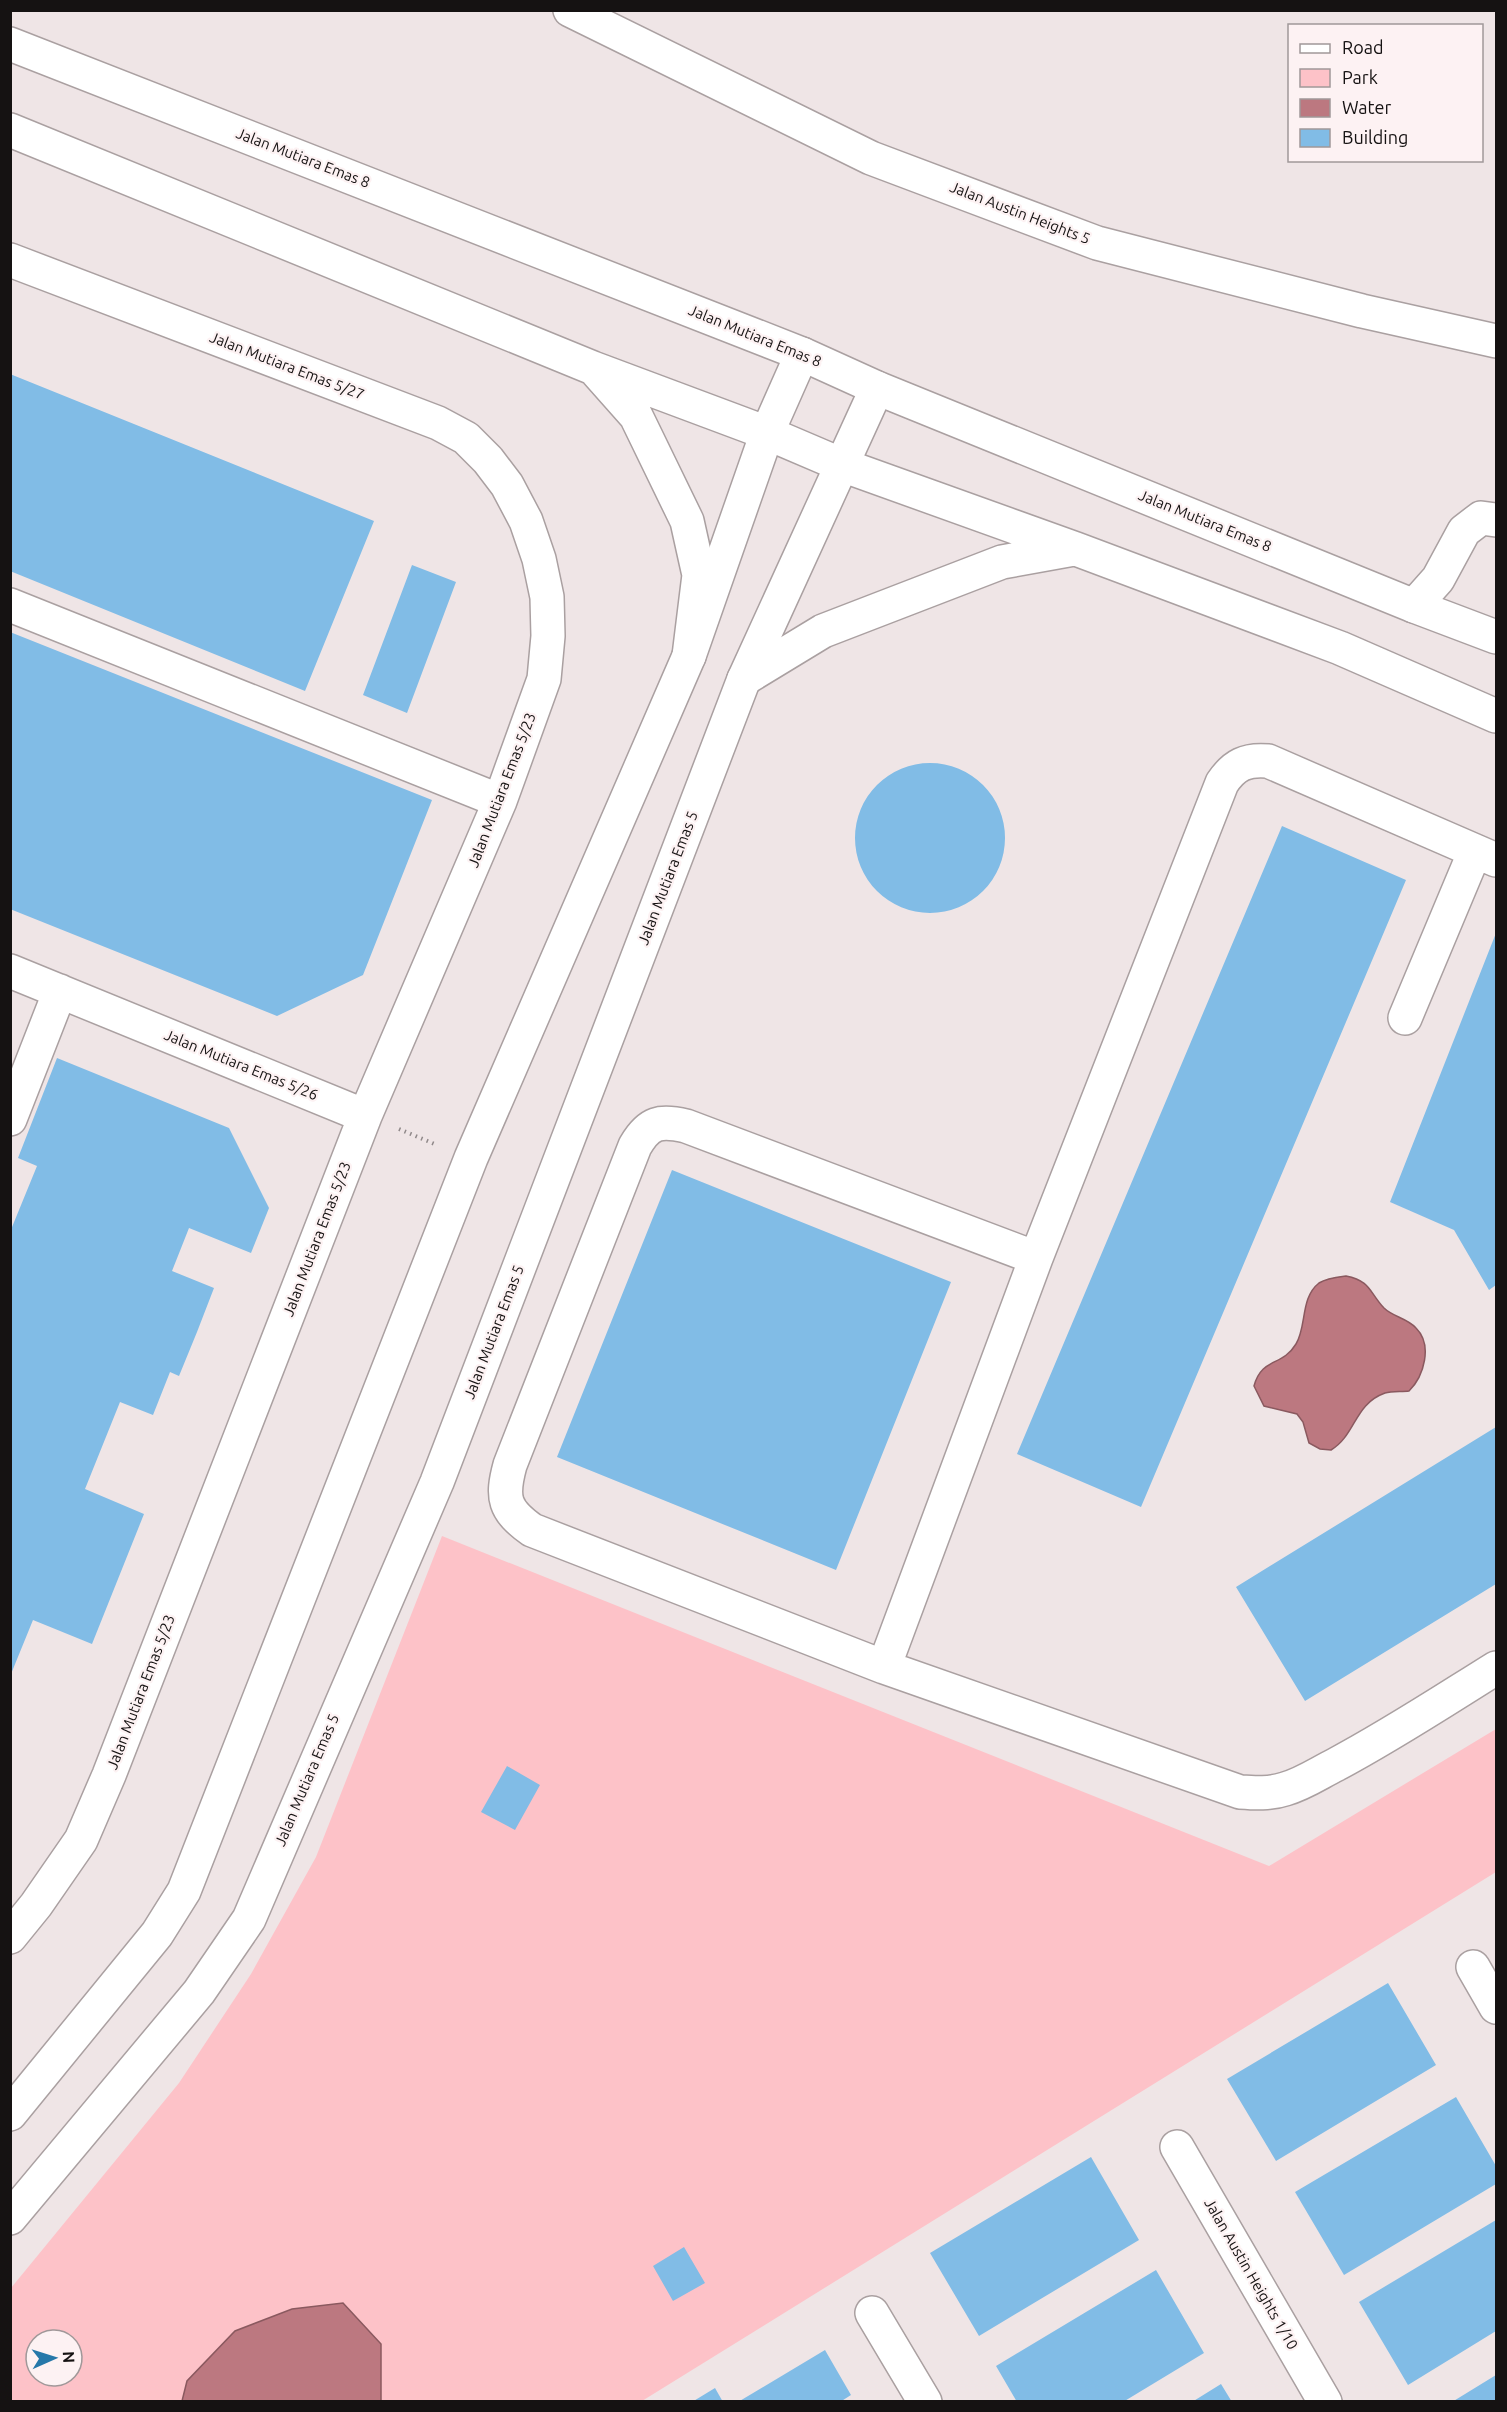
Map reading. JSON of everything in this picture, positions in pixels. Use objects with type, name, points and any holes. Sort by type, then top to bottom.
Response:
[{"type":"street","name":"Jalan Austin Heights 5","points":[[570,10],[871,158],[1097,243],[1362,311],[1497,341]]},
{"type":"street","name":"Jalan Mutiara Emas 8","points":[[10,44],[802,354],[877,388],[1414,606],[1497,637]]},
{"type":"street","points":[[10,130],[593,368],[767,433],[842,465],[1076,549],[1340,648],[1497,716]]},
{"type":"street","name":"Jalan Mutiara Emas 5/27","points":[[10,260],[438,423],[465,438],[488,459],[507,485],[526,521]]},
{"type":"street","points":[[10,2114],[157,1934],[184,1891],[471,1158],[689,656],[767,433],[802,354]]},
{"type":"street","points":[[593,368],[636,416],[687,521],[699,575],[689,656]]},
{"type":"street","name":"Jalan Mutiara Emas 5","points":[[10,2218],[200,1992],[249,1918],[437,1482],[744,679],[877,388]]},
{"type":"street","points":[[1414,606],[1438,579],[1464,531],[1481,518],[1497,520]]},
{"type":"street","name":"Jalan Mutiara Emas 5/23","points":[[10,1937],[36,1905],[81,1840],[109,1775],[365,1116],[500,801],[544,679],[548,636],[547,597],[539,559],[526,521]]},
{"type":"street","points":[[744,679],[823,631],[1002,562],[1076,549]]},
{"type":"street","points":[[10,605],[500,801]]},
{"type":"street","points":[[884,1666],[1036,1258],[1222,783],[1231,770],[1239,764],[1253,759],[1268,761],[1486,856],[1405,1018]]},
{"type":"street","name":"Jalan Mutiara Emas 5/26","points":[[10,971],[365,1116]]},
{"type":"street","points":[[10,1119],[60,991]]},
{"type":"street","points":[[1036,1258],[686,1126],[668,1121],[655,1124],[642,1134],[635,1146],[510,1466],[504,1488],[507,1504],[517,1519],[532,1530],[884,1666],[1225,1788],[1256,1794],[1286,1789],[1301,1783],[1366,1749],[1497,1668]]},
{"type":"street","points":[[1473,1967],[1497,2007]]},
{"type":"street","name":"Jalan Austin Heights 1/10","points":[[1177,2147],[1325,2402]]},
{"type":"street","points":[[872,2313],[926,2402]]},
{"type":"path","points":[[365,1116],[471,1158]]},
{"type":"green space","points":[[442,1536],[1269,1866],[1496,1729],[1496,1872],[642,2401],[11,2402],[11,2288],[179,2083],[251,1974],[316,1857]]},
{"type":"water","points":[[1346,1276],[1365,1284],[1384,1308],[1416,1328],[1424,1343],[1424,1360],[1419,1377],[1409,1391],[1388,1392],[1375,1398],[1367,1404],[1339,1444],[1331,1450],[1320,1449],[1309,1443],[1303,1422],[1297,1414],[1264,1406],[1254,1386],[1262,1370],[1285,1356],[1296,1344],[1302,1329],[1306,1304],[1313,1289],[1325,1280]]},
{"type":"water","points":[[343,2303],[381,2344],[381,2401],[182,2401],[187,2381],[235,2331],[292,2309]]},
{"type":"building","points":[[10,374],[374,521],[305,691],[10,571]]},
{"type":"building","points":[[412,565],[456,582],[407,713],[363,695]]},
{"type":"building","points":[[10,632],[432,800],[363,975],[277,1016],[10,909]]},
{"type":"building","points":[[930,763],[959,768],[972,775],[983,785],[993,796],[1000,809],[1005,838],[1000,867],[993,880],[983,891],[972,901],[959,908],[930,913],[901,908],[888,901],[877,891],[867,880],[860,867],[855,838],[860,809],[867,796],[877,785],[888,775],[901,768]]},
{"type":"building","points":[[1282,826],[1406,880],[1141,1507],[1017,1454]]},
{"type":"building","points":[[1496,933],[1496,1285],[1489,1290],[1454,1230],[1390,1202]]},
{"type":"building","points":[[57,1058],[229,1128],[269,1208],[251,1253],[189,1228],[172,1271],[214,1288],[197,1332],[179,1376],[170,1372],[153,1415],[120,1402],[85,1489],[144,1514],[92,1644],[33,1620],[11,1674],[10,1232],[37,1166],[18,1158]]},
{"type":"building","points":[[672,1170],[951,1282],[836,1570],[557,1457]]},
{"type":"building","points":[[1496,1427],[1496,1584],[1305,1701],[1236,1587]]},
{"type":"building","points":[[507,1766],[540,1785],[515,1830],[481,1812]]},
{"type":"building","points":[[1388,1983],[1436,2065],[1276,2161],[1227,2079]]},
{"type":"building","points":[[1456,2097],[1496,2166],[1496,2184],[1344,2275],[1295,2192]]},
{"type":"building","points":[[1091,2157],[1139,2240],[979,2336],[930,2253]]},
{"type":"building","points":[[1496,2220],[1496,2331],[1408,2385],[1359,2302]]},
{"type":"building","points":[[684,2247],[705,2283],[673,2301],[653,2266]]},
{"type":"building","points":[[1156,2270],[1204,2353],[1123,2402],[1017,2402],[996,2366]]},
{"type":"building","points":[[825,2350],[851,2395],[840,2402],[738,2402]]},
{"type":"building","points":[[1496,2375],[1496,2402],[1452,2402]]},
{"type":"building","points":[[1221,2384],[1232,2402],[1192,2402]]},
{"type":"building","points":[[715,2388],[723,2402],[692,2402]]}]
